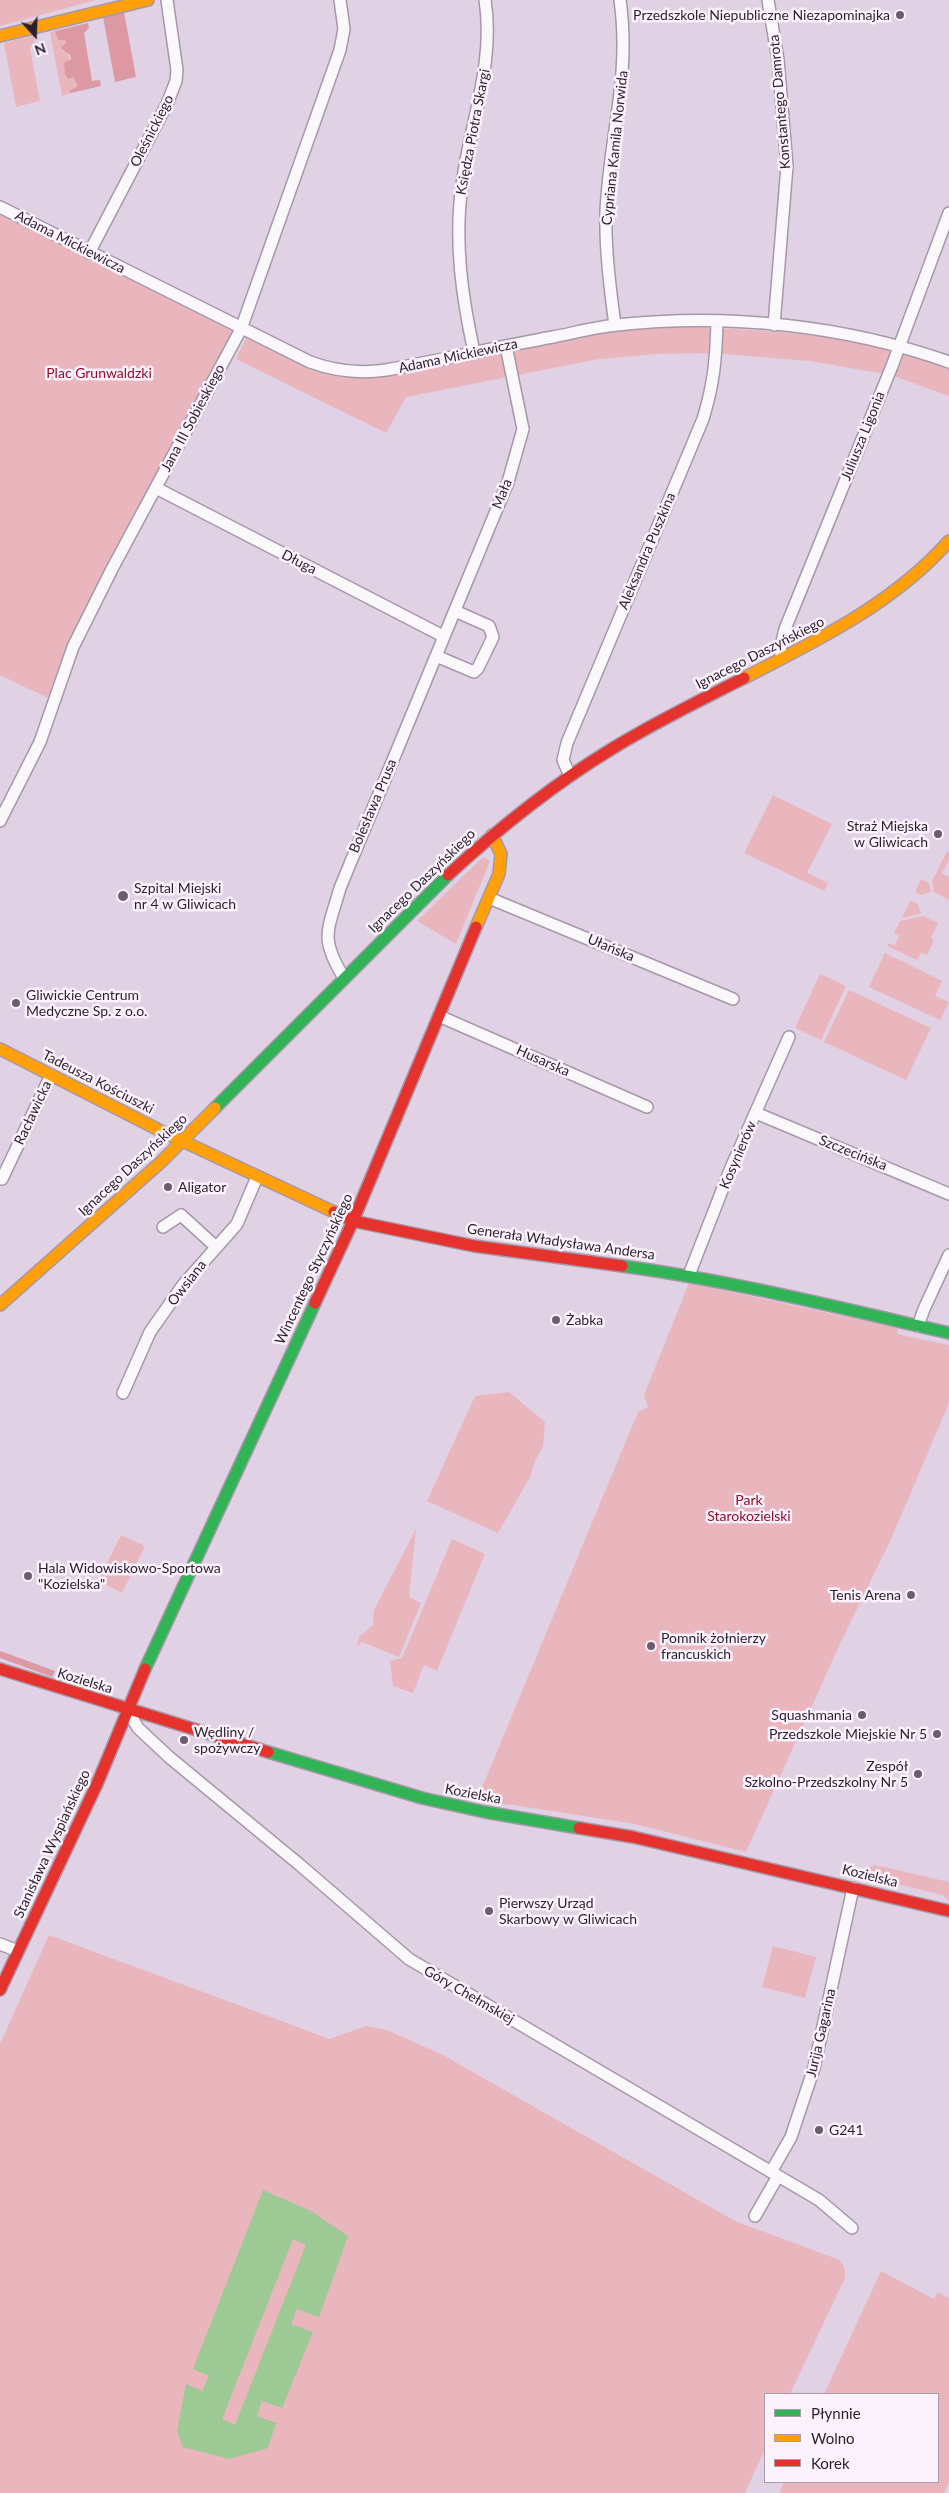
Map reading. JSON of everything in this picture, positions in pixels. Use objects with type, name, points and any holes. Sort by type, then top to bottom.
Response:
[{"type":"street","points":[[0,36],[148,0]]},
{"type":"street","name":"Oleśnickiego","points":[[89,252],[167,104],[176,81],[177,67],[166,0]]},
{"type":"street","name":"Jana III Sobieskiego","points":[[0,820],[40,742],[73,647],[112,569],[241,329],[340,50],[344,29],[340,0]]},
{"type":"street","name":"Księdza Piotra Skargi","points":[[474,352],[462,292],[459,230],[460,199],[466,158],[485,70],[488,37],[485,0]]},
{"type":"street","name":"Cypriana Kamila Norwida","points":[[615,325],[608,257],[606,211],[623,72],[624,46],[620,0]]},
{"type":"street","name":"Konstantego Damrota","points":[[768,0],[779,67],[787,166],[774,325]]},
{"type":"street","name":"Adama Mickiewicza","points":[[0,206],[241,329],[310,362],[344,371],[365,373],[386,370],[615,325],[717,321],[774,325],[858,337],[949,362]]},
{"type":"street","name":"Juliusza Ligonia","points":[[782,658],[780,650],[785,629],[898,347],[949,213]]},
{"type":"street","name":"Aleksandra Puszkina","points":[[570,776],[563,760],[567,743],[712,391],[715,374],[717,321]]},
{"type":"street","name":"Mała","points":[[443,636],[508,482],[522,439],[522,416],[506,346]]},
{"type":"street","name":"Długa","points":[[156,488],[443,636]]},
{"type":"street","name":"Ignacego Daszyńskiego","points":[[0,1305],[131,1190],[457,865],[492,835],[570,776],[640,732],[862,616],[886,601],[922,572],[949,541]]},
{"type":"street","points":[[436,656],[474,672],[478,668],[492,637],[489,626],[454,611]]},
{"type":"street","name":"Bolesława Prusa","points":[[344,978],[328,948],[330,920],[347,869],[443,636]]},
{"type":"street","name":"Wincentego Styczyńskiego","points":[[127,1709],[354,1221],[489,898],[502,862],[499,848],[492,835]]},
{"type":"street","name":"Ułańska","points":[[489,898],[733,1000]]},
{"type":"street","name":"Husarska","points":[[439,1016],[647,1107]]},
{"type":"street","name":"Kosynierów","points":[[689,1275],[730,1170],[789,1037]]},
{"type":"street","name":"Tadeusza Kościuszki","points":[[0,1049],[182,1141]]},
{"type":"street","name":"Racławicka","points":[[2,1179],[51,1075]]},
{"type":"street","name":"Szczecińska","points":[[756,1113],[949,1194]]},
{"type":"street","name":"Generała Władysława Andersa","points":[[182,1141],[354,1221],[488,1249],[689,1275],[765,1290],[949,1333]]},
{"type":"street","name":"Owsiana","points":[[123,1393],[150,1332],[183,1285],[237,1224],[257,1177]]},
{"type":"street","points":[[163,1227],[181,1215],[216,1247]]},
{"type":"street","points":[[918,1326],[949,1255]]},
{"type":"street","name":"Kozielska","points":[[0,1669],[429,1800],[485,1812],[633,1837],[949,1911]]},
{"type":"street","name":"Góry Chełmskiej","points":[[127,1709],[138,1728],[169,1757],[409,1959],[820,2200],[852,2228]]},
{"type":"street","name":"Stanisława Wyspiańskiego","points":[[0,1990],[97,1784],[127,1709]]},
{"type":"street","name":"Jurija Gagarina","points":[[755,2216],[791,2138],[814,2068],[853,1888]]},
{"type":"street","points":[[0,1944],[18,1951]]},
{"type":"green space","points":[[0,0],[96,0],[0,26]]},
{"type":"green space","points":[[55,31],[58,40],[65,39],[71,70],[78,86],[69,91],[71,93],[62,96],[50,32]]},
{"type":"green space","points":[[33,35],[35,42],[30,47],[40,101],[16,107],[4,43]]},
{"type":"green space","name":"Plac Grunwaldzki","points":[[0,212],[233,331],[107,564],[64,655],[50,699],[0,675]]},
{"type":"green space","points":[[673,327],[777,332],[850,341],[885,348],[949,368],[949,396],[891,375],[809,361],[712,353],[656,354],[599,359],[406,397],[386,433],[236,359],[246,338],[320,372],[362,378],[388,376],[616,331]]},
{"type":"green space","points":[[773,795],[832,824],[807,873],[828,883],[824,891],[744,853]]},
{"type":"green space","points":[[947,851],[949,852],[949,860],[942,873],[949,877],[949,900],[934,892],[932,881]]},
{"type":"green space","points":[[483,857],[490,861],[456,944],[417,921]]},
{"type":"green space","points":[[921,879],[929,883],[931,892],[921,895],[917,893],[916,890]]},
{"type":"green space","points":[[910,901],[917,903],[921,913],[902,918]]},
{"type":"green space","points":[[923,916],[938,923],[931,938],[934,940],[927,955],[921,953],[917,960],[887,946],[889,943],[895,946],[899,936],[894,933],[900,921]]},
{"type":"green space","points":[[885,953],[942,981],[935,996],[949,1002],[940,1020],[869,987]]},
{"type":"green space","points":[[820,974],[846,986],[821,1040],[795,1028]]},
{"type":"green space","points":[[849,990],[931,1028],[906,1080],[824,1042]]},
{"type":"green space","name":"Park Starokozielski","points":[[689,1283],[898,1328],[897,1334],[949,1345],[949,1403],[892,1537],[839,1646],[746,1852],[635,1824],[513,1805],[476,1802],[638,1412],[648,1407],[644,1395]]},
{"type":"green space","points":[[509,1392],[545,1422],[543,1446],[535,1461],[530,1477],[498,1533],[427,1501],[475,1396]]},
{"type":"green space","points":[[416,1529],[409,1597],[421,1603],[399,1657],[362,1642],[357,1646],[359,1637],[373,1625],[374,1610]]},
{"type":"green space","points":[[121,1535],[145,1546],[122,1593],[98,1581]]},
{"type":"green space","points":[[452,1539],[485,1554],[437,1671],[424,1665],[413,1693],[393,1686],[390,1661],[402,1658]]},
{"type":"green space","points":[[875,1865],[949,1882],[949,1901],[943,1895],[881,1880],[880,1884],[866,1881],[870,1867]]},
{"type":"green space","points":[[49,1935],[330,2039],[366,2026],[387,2030],[441,2054],[735,2221],[840,2260],[845,2269],[845,2278],[790,2393],[764,2393],[764,2451],[745,2493],[0,2493],[0,2044]]},
{"type":"green space","points":[[773,1946],[816,1957],[805,1998],[762,1987]]},
{"type":"green space","points":[[881,2271],[934,2299],[938,2292],[949,2298],[949,2482],[944,2493],[779,2493],[784,2483],[939,2483],[939,2393],[824,2393]]},
{"type":"shaded area","points":[[124,12],[136,77],[115,82],[103,17]]},
{"type":"shaded area","points":[[88,23],[89,28],[84,33],[92,81],[100,80],[101,86],[71,93],[69,91],[78,86],[73,77],[68,79],[65,74],[64,63],[71,59],[70,55],[61,48],[66,43],[65,40],[58,40],[55,31]]},
{"type":"shaded area","points":[[0,1651],[55,1671],[52,1677],[0,1658]]},
{"type":"shaded area","points":[[263,2190],[311,2211],[348,2236],[319,2317],[297,2309],[291,2324],[313,2332],[282,2408],[262,2401],[257,2416],[276,2423],[268,2448],[229,2459],[183,2447],[177,2431],[186,2384],[202,2391],[209,2376],[193,2369]],"holes":[[[293,2239],[306,2245],[235,2425],[222,2419]]]},
{"type":"traffic: fast","points":[[215,1108],[448,875]]},
{"type":"traffic: fast","points":[[622,1266],[746,1287],[949,1333]]},
{"type":"traffic: fast","points":[[145,1669],[315,1303]]},
{"type":"traffic: fast","points":[[268,1752],[422,1798],[485,1812],[579,1828]]},
{"type":"traffic: slow","points":[[0,36],[148,0]]},
{"type":"traffic: slow","points":[[744,678],[827,635],[879,602],[904,584],[949,541]]},
{"type":"traffic: slow","points":[[476,927],[499,874],[501,854],[492,835]]},
{"type":"traffic: slow","points":[[0,1049],[159,1130],[334,1212]]},
{"type":"traffic: slow","points":[[0,1305],[161,1162],[215,1108]]},
{"type":"traffic: jam","points":[[448,875],[526,809],[588,764],[676,712],[744,678]]},
{"type":"traffic: jam","points":[[315,1303],[353,1221],[476,927]]},
{"type":"traffic: jam","points":[[334,1212],[353,1221],[474,1246],[622,1266]]},
{"type":"traffic: jam","points":[[0,1669],[268,1752]]},
{"type":"traffic: jam","points":[[0,1990],[97,1784],[145,1669]]},
{"type":"traffic: jam","points":[[579,1828],[633,1837],[949,1911]]},
{"type":"place","name":"Przedszkole Niepubliczne Niezapominajka","points":[[900,15]]},
{"type":"place","name":"Straż Miejska w Gliwicach","points":[[938,834]]},
{"type":"place","name":"Szpital Miejski nr 4 w Gliwicach","points":[[123,896]]},
{"type":"place","name":"Gliwickie Centrum Medyczne Sp. z o.o.","points":[[16,1003]]},
{"type":"place","name":"Aligator","points":[[168,1187]]},
{"type":"place","name":"Żabka","points":[[556,1320]]},
{"type":"place","name":"Hala Widowiskowo-Sportowa \"Kozielska\"","points":[[28,1576]]},
{"type":"place","name":"Tenis Arena","points":[[911,1595]]},
{"type":"place","name":"Pomnik żołnierzy francuskich","points":[[651,1646]]},
{"type":"place","name":"Squashmania","points":[[862,1715]]},
{"type":"place","name":"Przedszkole Miejskie Nr 5","points":[[937,1734]]},
{"type":"place","name":"Wędliny / spożywczy","points":[[184,1740]]},
{"type":"place","name":"Zespół Szkolno-Przedszkolny Nr 5","points":[[918,1774]]},
{"type":"place","name":"Pierwszy Urząd Skarbowy w Gliwicach","points":[[489,1911]]},
{"type":"place","name":"G241","points":[[819,2130]]}]
